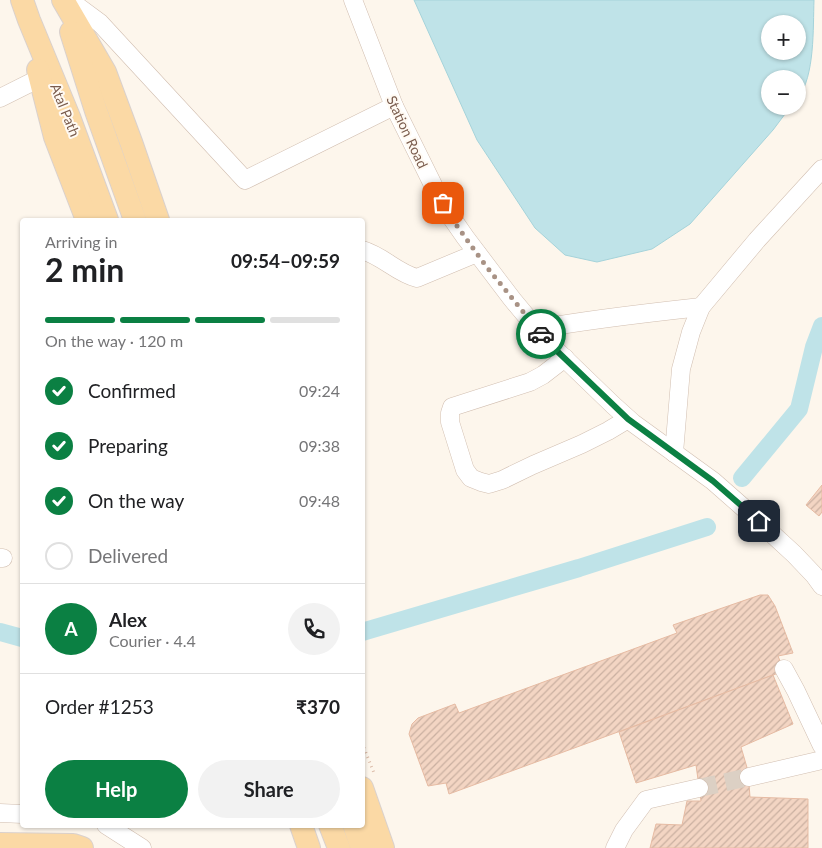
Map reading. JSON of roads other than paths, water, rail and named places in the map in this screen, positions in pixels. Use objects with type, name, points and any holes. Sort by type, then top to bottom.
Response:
[{"type":"main road","name":"Atal Path","points":[[62,0],[96,111],[134,218]]},
{"type":"main road","points":[[62,0],[105,72],[157,218]]},
{"type":"main road","name":"Atal Path","points":[[25,10],[107,218]]},
{"type":"main road","points":[[25,10],[39,80],[55,137],[86,218]]},
{"type":"main road","points":[[365,797],[383,848]]},
{"type":"main road","points":[[303,828],[309,848]]},
{"type":"main road","points":[[331,828],[339,848]]},
{"type":"main road","points":[[355,828],[362,848]]},
{"type":"main road","points":[[0,844],[73,844],[82,848]]},
{"type":"street","points":[[69,0],[100,23],[245,180],[394,106]]},
{"type":"street","name":"Station Road","points":[[353,0],[394,106],[437,193],[449,214],[477,253],[537,329],[628,419],[713,481],[759,521],[794,554],[822,586]]},
{"type":"street","points":[[0,98],[39,80]]},
{"type":"street","points":[[674,453],[682,369],[701,307],[757,240],[822,169]]},
{"type":"street","points":[[365,251],[383,259],[408,276],[417,278],[477,253]]},
{"type":"street","points":[[537,329],[604,318],[701,307]]},
{"type":"street","points":[[565,358],[543,375],[530,382],[452,407],[450,422],[465,470],[470,478],[489,484],[502,480],[582,444],[628,419]]},
{"type":"street","points":[[784,669],[822,746]]},
{"type":"street","points":[[749,777],[822,760]]},
{"type":"street","points":[[616,848],[624,830],[646,800],[699,788]]},
{"type":"street","points":[[0,813],[20,814]]},
{"type":"street","points":[[111,828],[142,848]]},
{"type":"water","points":[[414,0],[814,0],[812,51],[806,83],[806,70],[761,70],[761,115],[784,115],[690,224],[652,249],[597,262],[565,255],[535,228],[477,140]]},
{"type":"waterway","points":[[742,478],[799,409],[814,347],[822,326]]},
{"type":"waterway","points":[[365,631],[579,568],[707,527]]},
{"type":"waterway","points":[[0,632],[20,637]]},
{"type":"tunnel","points":[[699,788],[749,777]]}]
